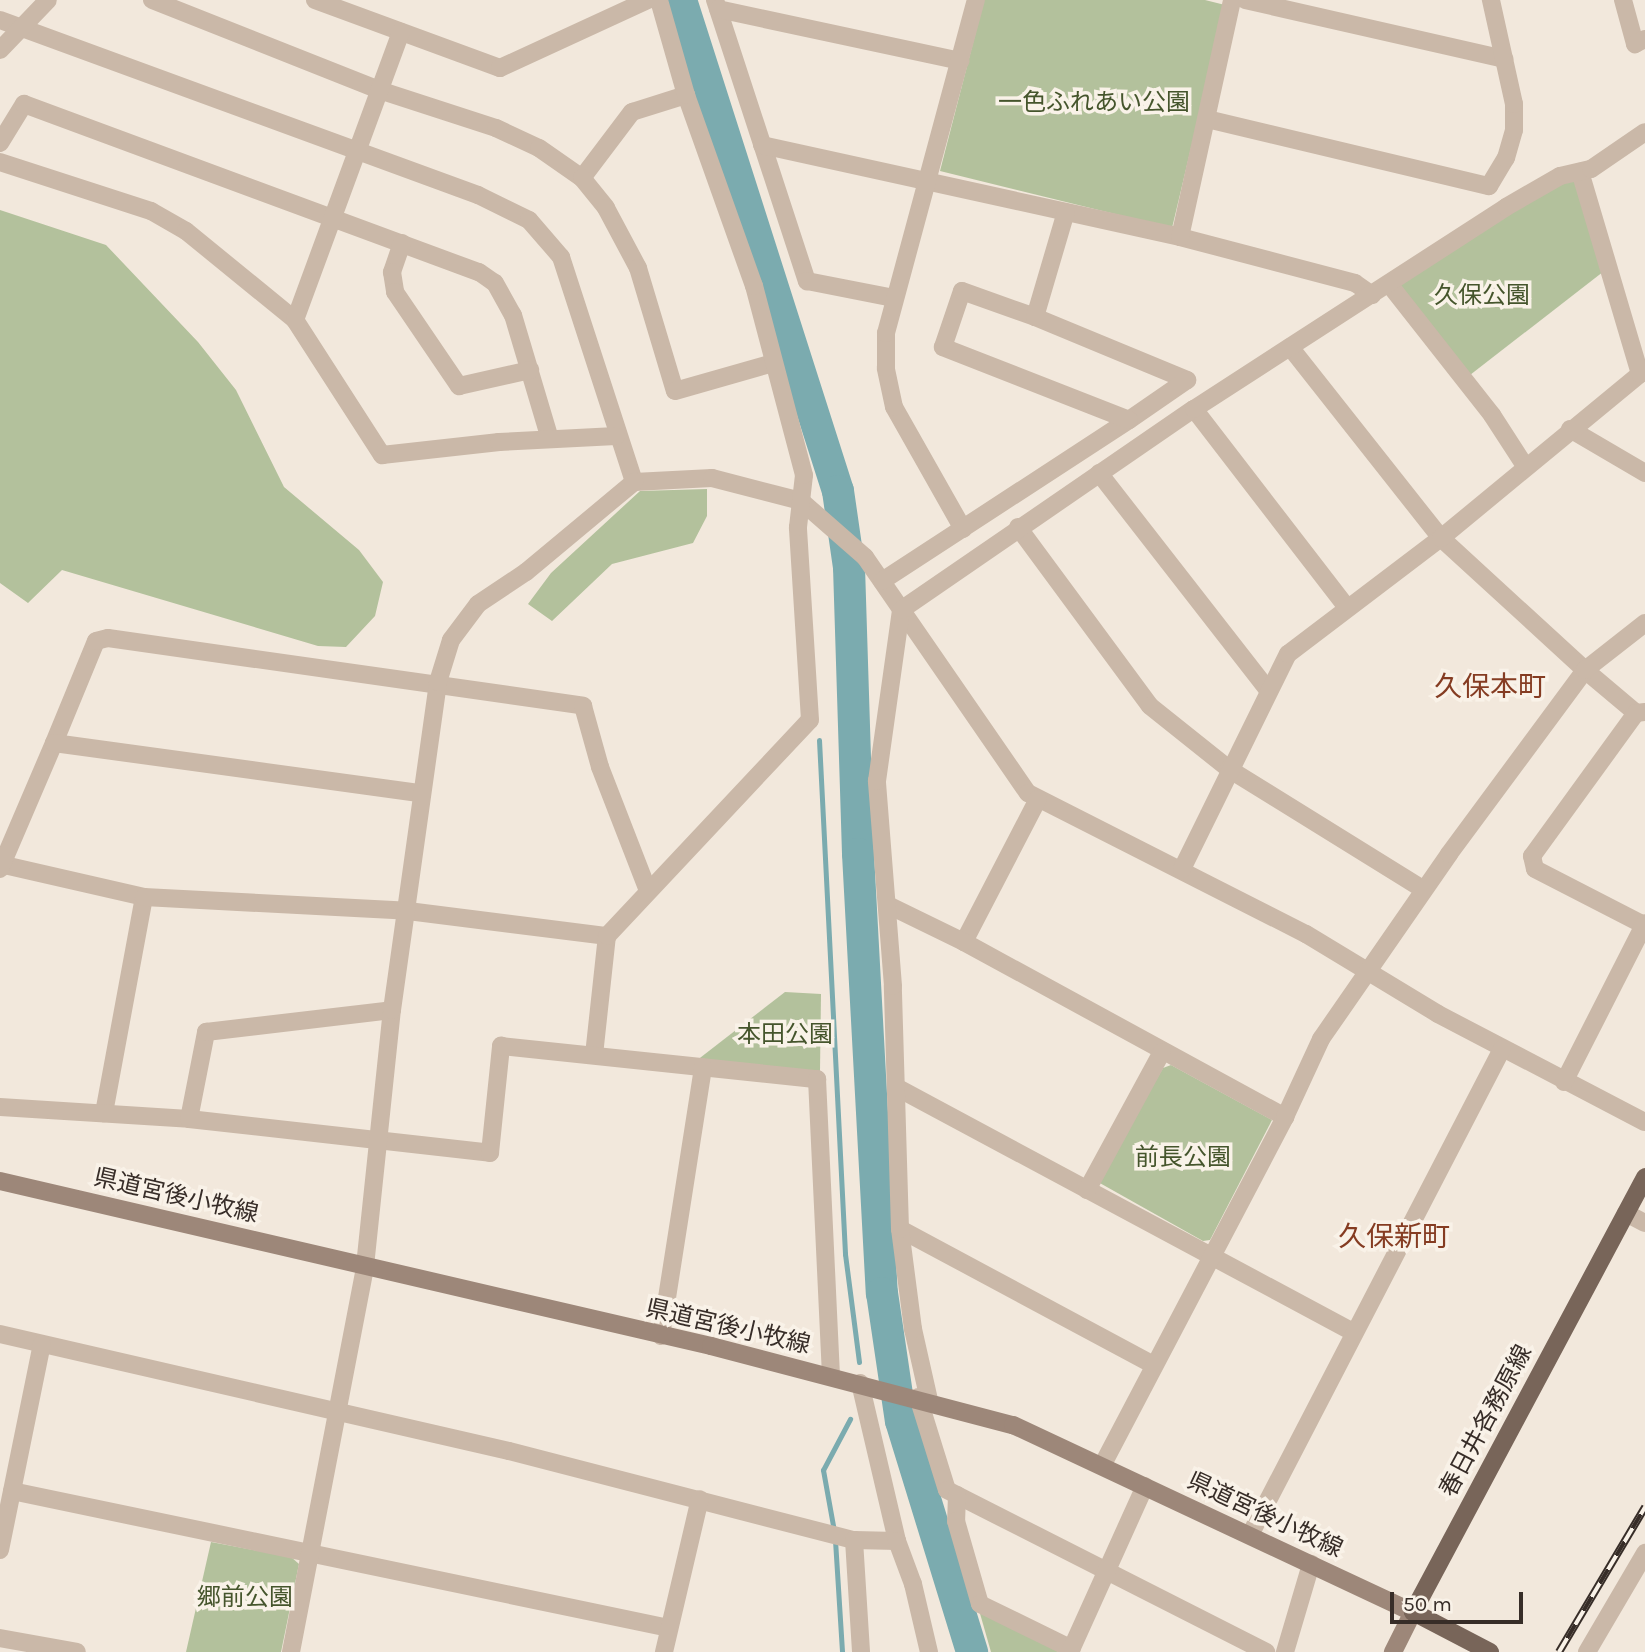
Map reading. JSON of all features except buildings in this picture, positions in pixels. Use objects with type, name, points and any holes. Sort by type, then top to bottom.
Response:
[{"type":"main road","name":"春日井各務原線","points":[[1413,1612],[1645,1177]]},
{"type":"main road","name":"県道宮後小牧線","points":[[0,1181],[831,1376],[1013,1425],[1103,1464],[1413,1612]]},
{"type":"main road","points":[[1393,1652],[1413,1612],[1490,1652]]},
{"type":"street","points":[[0,50],[48,0]]},
{"type":"street","points":[[152,0],[379,90],[496,128],[539,148],[582,178],[606,208],[638,268],[675,391],[773,363]]},
{"type":"street","points":[[315,0],[500,68],[649,0]]},
{"type":"street","points":[[594,1055],[607,936],[810,720],[798,527],[804,475],[754,286],[686,95],[659,0]]},
{"type":"street","points":[[962,529],[894,407],[886,368],[886,333],[976,0]]},
{"type":"street","points":[[1180,237],[1232,0]]},
{"type":"street","points":[[1245,0],[1504,59]]},
{"type":"street","points":[[1207,119],[1489,186],[1506,159],[1514,130],[1504,59],[1491,0]]},
{"type":"street","points":[[1623,0],[1635,44],[1645,39]]},
{"type":"street","points":[[717,5],[960,61]]},
{"type":"street","points":[[717,5],[807,281],[894,298]]},
{"type":"street","points":[[0,20],[478,195],[512,210],[542,231],[561,257],[616,436],[634,482]]},
{"type":"street","points":[[295,320],[331,216],[401,32]]},
{"type":"street","points":[[582,178],[632,112],[686,95]]},
{"type":"street","points":[[0,143],[23,104],[479,272],[495,283],[513,315],[550,439]]},
{"type":"street","points":[[1266,1652],[947,1490],[924,1399],[900,1229],[888,905],[877,757],[889,708],[901,610],[1018,527],[1194,409],[1506,207],[1560,176],[1580,172],[1645,132]]},
{"type":"street","points":[[762,145],[1180,237],[1355,283],[1372,295]]},
{"type":"street","points":[[0,162],[151,211],[186,231],[295,320],[382,455],[550,439],[616,436]]},
{"type":"street","points":[[1182,869],[1288,654],[1441,538],[1525,466],[1640,374],[1580,172]]},
{"type":"street","points":[[1035,317],[1066,212]]},
{"type":"street","points":[[402,243],[392,272],[395,292],[458,386],[530,370]]},
{"type":"street","points":[[1389,284],[1492,415],[1525,466]]},
{"type":"street","points":[[882,581],[1129,420],[1187,380],[1035,317],[962,291],[943,347],[1129,420]]},
{"type":"street","points":[[1290,347],[1441,538],[1585,670],[1640,713],[1532,856],[1535,869],[1645,924],[1564,1082]]},
{"type":"street","points":[[1194,409],[1347,608]]},
{"type":"street","points":[[1570,429],[1645,473]]},
{"type":"street","points":[[1098,473],[1268,690]]},
{"type":"street","points":[[290,1652],[365,1266],[392,1010],[438,682],[451,640],[478,604],[526,572],[634,482],[712,478],[801,501],[825,517],[853,542],[1028,793],[1306,934],[1366,972],[1502,1049],[1645,1122]]},
{"type":"street","points":[[1018,527],[1150,706],[1230,769],[1424,890]]},
{"type":"street","points":[[1103,1464],[1285,1117],[1321,1040],[1424,890],[1585,670],[1645,623]]},
{"type":"street","points":[[607,936],[408,911],[144,897],[0,866],[96,641],[108,638],[438,682],[583,706],[600,767],[648,891]]},
{"type":"street","points":[[54,743],[421,793]]},
{"type":"street","points":[[964,942],[1038,799]]},
{"type":"street","points":[[104,1113],[144,897]]},
{"type":"street","points":[[888,905],[964,942],[1285,1117]]},
{"type":"street","points":[[189,1119],[206,1032],[392,1010]]},
{"type":"street","points":[[0,1107],[189,1119],[490,1153],[500,1046],[817,1079],[831,1376]]},
{"type":"street","points":[[1250,1535],[1502,1049]]},
{"type":"street","points":[[1087,1190],[1163,1052]]},
{"type":"street","points":[[661,1336],[702,1068]]},
{"type":"street","points":[[896,1087],[1353,1332]]},
{"type":"street","points":[[1626,1213],[1645,1223]]},
{"type":"street","points":[[900,1229],[1154,1365]]},
{"type":"street","points":[[0,1334],[700,1499],[854,1540],[897,1541]]},
{"type":"street","points":[[0,1550],[42,1344]]},
{"type":"street","points":[[868,1385],[897,1541],[929,1652]]},
{"type":"street","points":[[957,1495],[956,1521],[981,1604],[1071,1650],[1145,1486]]},
{"type":"street","points":[[12,1491],[669,1628]]},
{"type":"street","points":[[664,1652],[700,1499]]},
{"type":"street","points":[[854,1540],[861,1652]]},
{"type":"street","points":[[1587,1652],[1645,1553]]},
{"type":"street","points":[[1285,1652],[1311,1564]]},
{"type":"street","points":[[0,1638],[77,1652]]},
{"type":"green space","name":"一色ふれあい公園","points":[[984,0],[1205,0],[1225,5],[1172,228],[940,171]]},
{"type":"green space","name":"久保公園","points":[[1585,175],[1608,268],[1470,375],[1398,285],[1553,185]]},
{"type":"green space","points":[[0,210],[106,245],[198,342],[236,390],[284,487],[359,550],[383,582],[375,616],[346,647],[318,646],[62,570],[28,603],[0,583]]},
{"type":"green space","points":[[707,489],[707,516],[693,543],[612,564],[552,621],[528,604],[551,573],[640,491]]},
{"type":"green space","name":"本田公園","points":[[785,992],[821,994],[820,1071],[696,1061]]},
{"type":"green space","name":"前長公園","points":[[1171,1065],[1272,1120],[1210,1240],[1203,1241],[1098,1182],[1163,1068]]},
{"type":"green space","name":"郷前公園","points":[[211,1542],[291,1557],[299,1564],[281,1652],[186,1652]]},
{"type":"green space","points":[[979,1610],[1058,1651],[991,1652]]},
{"type":"waterway","points":[[681,0],[838,491],[849,567],[858,854],[882,1293],[901,1421],[972,1652]]},
{"type":"waterway","points":[[819,740],[845,1254],[859,1362]]},
{"type":"waterway","points":[[834,1531],[823,1470],[850,1419]]},
{"type":"waterway","points":[[835,1540],[842,1652]]},
{"type":"railway","points":[[1559,1652],[1645,1507]]},
{"type":"district","name":"久保本町","points":[[1490,687]]},
{"type":"district","name":"久保新町","points":[[1394,1237]]}]
